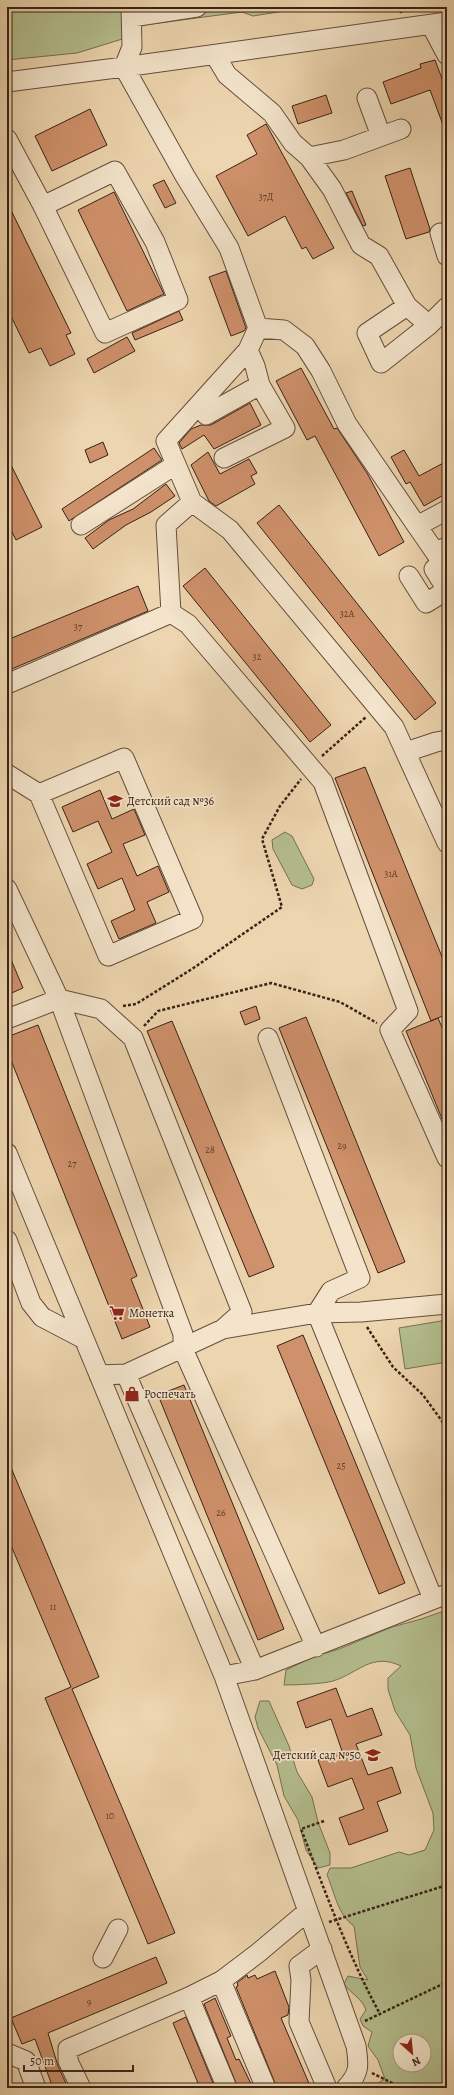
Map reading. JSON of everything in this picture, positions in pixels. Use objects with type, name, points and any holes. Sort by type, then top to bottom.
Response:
[{"type":"street","points":[[124,67],[132,47],[132,12],[197,7]]},
{"type":"street","points":[[7,82],[439,24],[447,55]]},
{"type":"street","points":[[215,55],[227,75],[272,114],[293,143],[309,157],[332,190],[361,245],[379,256],[407,306],[429,325]]},
{"type":"street","points":[[124,67],[185,176],[229,248],[258,328],[248,350],[166,441],[175,465],[192,502],[230,530],[394,727],[447,843]]},
{"type":"street","points":[[367,98],[381,136]]},
{"type":"street","points":[[309,157],[344,150],[401,129]]},
{"type":"street","points":[[7,139],[14,168],[43,206],[105,333],[178,300],[155,242],[115,171],[43,206]]},
{"type":"street","points":[[440,233],[447,256]]},
{"type":"street","points":[[407,306],[367,333],[382,363],[429,325],[447,308]]},
{"type":"street","points":[[258,328],[284,330],[305,346],[321,371],[347,424],[417,526],[441,549],[442,563],[434,568],[447,590],[426,603],[409,576]]},
{"type":"street","points":[[224,458],[284,428],[260,385],[255,366],[248,350]]},
{"type":"street","points":[[206,415],[260,385]]},
{"type":"street","points":[[81,525],[175,465]]},
{"type":"street","points":[[170,613],[166,525],[192,502]]},
{"type":"street","points":[[417,526],[447,510]]},
{"type":"street","points":[[7,684],[170,613]]},
{"type":"street","points":[[170,613],[188,624],[323,782],[408,1011],[390,1030],[447,1158]]},
{"type":"street","points":[[406,752],[447,740]]},
{"type":"street","points":[[7,774],[39,794],[108,956],[193,919],[124,758],[39,794]]},
{"type":"street","points":[[7,890],[60,999],[183,1334],[183,1349],[316,1647]]},
{"type":"street","points":[[7,1019],[60,999],[101,1010],[133,1038],[242,1312],[223,1329],[183,1349],[126,1374],[99,1374]]},
{"type":"street","points":[[268,1038],[360,1278],[331,1291],[317,1313]]},
{"type":"street","points":[[7,1153],[224,1676],[356,2046],[354,2081]]},
{"type":"street","points":[[7,1240],[31,1303],[42,1317],[84,1339]]},
{"type":"street","points":[[223,1329],[317,1313],[361,1312],[447,1304]]},
{"type":"street","points":[[224,1676],[255,1670],[440,1597],[317,1313]]},
{"type":"street","points":[[126,1374],[255,1670]]},
{"type":"street","points":[[81,2088],[68,2061],[68,2049],[221,1982],[258,1953],[311,1919]]},
{"type":"street","points":[[103,1958],[118,1929]]},
{"type":"street","points":[[322,1949],[299,1966],[301,1980],[298,2022],[327,2088]]},
{"type":"street","points":[[221,1982],[266,2086]]},
{"type":"street","points":[[189,1997],[227,2088]]},
{"type":"street","points":[[7,2053],[26,2062],[36,2088]]},
{"type":"path","points":[[101,1010],[136,1004],[192,969],[282,907],[262,838],[280,806],[310,767],[354,727]]},
{"type":"path","points":[[133,1038],[158,1011],[270,983],[340,1002],[390,1030]]},
{"type":"path","points":[[361,1312],[370,1334],[393,1367],[423,1395],[447,1428]]},
{"type":"path","points":[[324,1821],[301,1828],[336,1920],[364,1984],[380,2014]]},
{"type":"path","points":[[311,1919],[336,1920],[447,1886]]},
{"type":"path","points":[[350,2028],[447,1982]]},
{"type":"path","points":[[354,2081],[402,2088]]},
{"type":"path","points":[[441,2088],[447,2087]]},
{"type":"green space","points":[[7,7],[309,7],[253,16],[242,12],[144,25],[132,36],[77,53],[7,60]]},
{"type":"green space","points":[[285,832],[292,836],[314,879],[312,885],[302,889],[292,885],[273,849],[272,840]]},
{"type":"green space","points":[[447,1320],[447,1362],[405,1369],[399,1328]]},
{"type":"green space","points":[[447,1610],[447,1979],[443,1988],[447,2002],[447,2088],[365,2088],[364,2083],[378,2083],[385,2079],[378,2060],[368,2046],[372,2032],[363,2026],[360,2019],[366,2010],[362,2002],[344,1984],[348,1976],[368,1980],[360,1967],[354,1926],[348,1921],[340,1909],[327,1875],[330,1868],[351,1868],[399,1852],[409,1855],[425,1850],[434,1830],[433,1813],[416,1768],[410,1735],[395,1711],[388,1689],[388,1678],[401,1666],[391,1662],[373,1662],[333,1681],[316,1684],[284,1685],[286,1670],[313,1657],[339,1649],[392,1627]]},
{"type":"green space","points":[[260,1701],[269,1701],[289,1746],[297,1772],[312,1797],[318,1822],[330,1853],[330,1865],[318,1868],[306,1850],[298,1820],[284,1796],[277,1765],[258,1728],[255,1717]]},
{"type":"building","points":[[435,60],[447,92],[446,133],[430,90],[391,104],[383,82],[421,68],[420,64]]},
{"type":"building","points":[[326,95],[332,113],[298,124],[292,106]]},
{"type":"building","points":[[90,109],[107,145],[52,171],[35,136]]},
{"type":"building","points":[[266,124],[334,248],[313,259],[306,247],[302,249],[285,216],[248,236],[216,176],[257,154],[247,135]]},
{"type":"building","points":[[410,168],[430,229],[429,232],[406,239],[385,176]]},
{"type":"building","points":[[164,180],[176,203],[165,208],[153,185]]},
{"type":"building","points":[[352,191],[366,225],[363,226],[346,193]]},
{"type":"building","points":[[114,192],[164,294],[127,311],[78,210]]},
{"type":"building","points":[[7,202],[71,333],[66,335],[75,354],[50,366],[41,348],[29,353],[7,308]]},
{"type":"building","points":[[226,271],[246,328],[244,331],[231,336],[209,277]]},
{"type":"building","points":[[179,311],[183,320],[135,340],[132,333]]},
{"type":"building","points":[[127,337],[135,351],[94,373],[87,359]]},
{"type":"building","points":[[301,368],[334,429],[337,428],[367,473],[404,542],[379,556],[315,436],[307,440],[276,381]]},
{"type":"building","points":[[250,403],[261,425],[214,449],[204,435],[182,449],[179,443],[191,429],[201,425],[211,425]]},
{"type":"building","points":[[103,442],[108,455],[90,463],[85,450]]},
{"type":"building","points":[[154,448],[162,460],[69,521],[62,509]]},
{"type":"building","points":[[404,450],[419,476],[447,461],[447,493],[424,506],[410,482],[406,484],[391,457]]},
{"type":"building","points":[[208,452],[220,474],[249,459],[257,473],[251,476],[255,484],[216,506],[209,501],[191,465]]},
{"type":"building","points":[[7,457],[42,527],[16,540],[7,522]]},
{"type":"building","points":[[166,484],[175,496],[151,512],[126,525],[93,549],[85,538],[109,520],[133,509]]},
{"type":"building","points":[[279,505],[436,703],[415,720],[257,523]]},
{"type":"building","points":[[205,568],[331,725],[310,742],[183,586]]},
{"type":"building","points":[[138,586],[148,611],[7,671],[7,640]]},
{"type":"building","points":[[365,767],[447,969],[447,1014],[431,1021],[335,778]]},
{"type":"building","points":[[100,790],[112,819],[134,809],[145,835],[123,844],[137,876],[158,866],[169,892],[147,902],[156,923],[119,939],[111,921],[135,910],[122,878],[98,889],[87,864],[112,852],[98,821],[73,832],[62,807]]},
{"type":"building","points":[[7,950],[23,988],[7,995]]},
{"type":"building","points":[[256,1006],[260,1019],[245,1025],[240,1012]]},
{"type":"building","points":[[306,1017],[405,1262],[378,1273],[279,1028]]},
{"type":"building","points":[[438,1018],[447,1039],[447,1131],[406,1031]]},
{"type":"building","points":[[172,1021],[274,1267],[249,1277],[147,1031]]},
{"type":"building","points":[[38,1025],[137,1276],[131,1279],[150,1327],[122,1339],[7,1050],[7,1037]]},
{"type":"building","points":[[303,1335],[405,1583],[379,1594],[277,1346]]},
{"type":"building","points":[[184,1385],[284,1629],[258,1640],[158,1395]]},
{"type":"building","points":[[7,1458],[99,1677],[72,1689],[175,1933],[148,1944],[45,1698],[71,1687],[7,1536]]},
{"type":"building","points":[[336,1688],[347,1717],[372,1708],[382,1735],[356,1744],[368,1775],[392,1767],[401,1793],[377,1802],[388,1831],[349,1845],[339,1818],[364,1809],[352,1778],[328,1787],[318,1760],[342,1751],[331,1719],[306,1728],[297,1702]]},
{"type":"building","points":[[156,1957],[167,1983],[48,2033],[58,2066],[68,2088],[53,2088],[35,2039],[22,2044],[11,2018]]},
{"type":"building","points":[[275,1971],[289,2007],[288,2015],[281,2018],[311,2088],[277,2088],[236,1987],[238,1986],[237,1983],[247,1975],[248,1978],[255,1975],[257,1979]]},
{"type":"building","points":[[215,1998],[231,2036],[227,2038],[236,2060],[239,2059],[253,2088],[238,2088],[204,2004]]},
{"type":"building","points":[[186,2017],[215,2088],[200,2088],[173,2023]]},
{"type":"place","name":"Детский сад №36","points":[[115,801]]},
{"type":"place","name":"Монетка","points":[[117,1313]]},
{"type":"place","name":"Роспечать","points":[[132,1394]]},
{"type":"place","name":"Детский сад №50","points":[[373,1755]]}]
